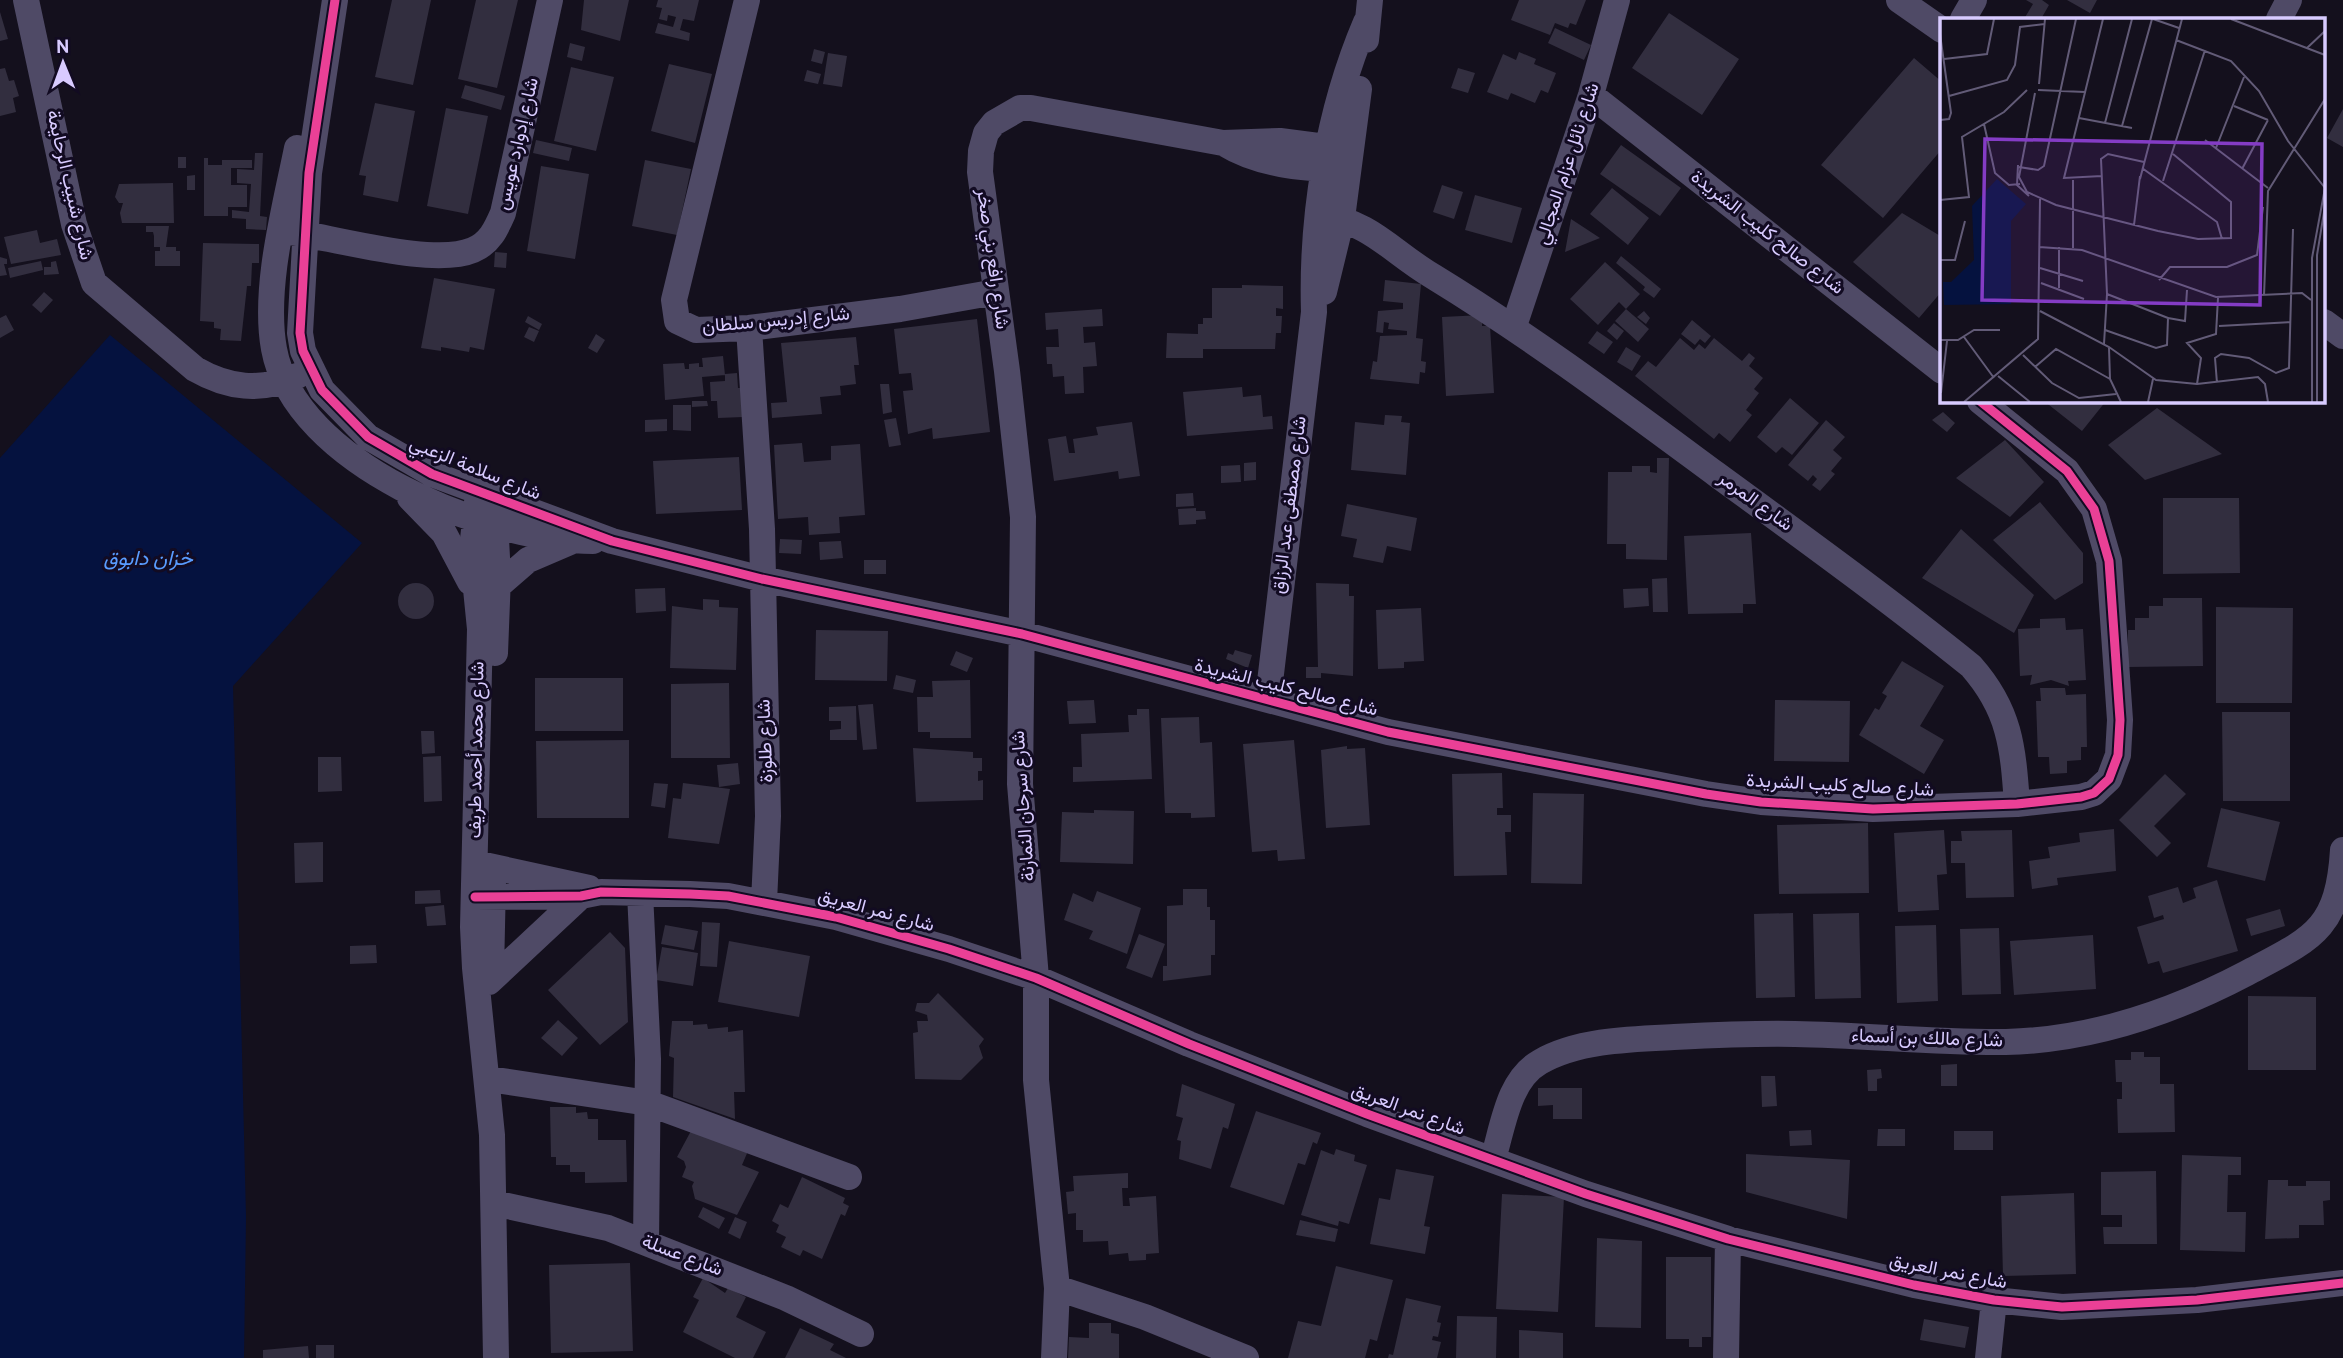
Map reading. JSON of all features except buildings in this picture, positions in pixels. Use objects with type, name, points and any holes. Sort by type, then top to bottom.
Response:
[{"type":"street","name":"شارع شبيب الرحايمة","points":[[26,0],[74,224],[94,283],[194,369],[230,386],[251,387],[283,382],[311,370]]},
{"type":"street","name":"شارع سلامة الزعبي","points":[[335,0],[312,149],[273,326],[274,348],[283,382],[316,428],[349,455],[387,478],[574,541],[612,541]]},
{"type":"street","name":"شارع إدوارد عويس","points":[[293,232],[428,256],[453,256],[474,250],[490,239],[503,213],[550,0]]},
{"type":"street","name":"شارع إدريس سلطان","points":[[747,0],[678,284],[674,313],[684,327],[695,330],[748,328],[900,309],[996,292]]},
{"type":"street","name":"شارع نائل عزام المجالي","points":[[1514,326],[1591,95],[1617,0]]},
{"type":"street","points":[[1899,0],[1940,29]]},
{"type":"street","points":[[1964,18],[1974,0]]},
{"type":"street","points":[[2280,18],[2289,0]]},
{"type":"street","name":"شارع مصطفى عبد الرزاق","points":[[1268,699],[1314,312],[1330,224],[1354,50],[1368,11]]},
{"type":"street","name":"شارع صالح كليب الشريدة","points":[[1591,95],[1940,369]]},
{"type":"street","name":"شارع رافع بني صخر","points":[[1022,634],[1023,517],[982,199],[981,151],[986,133],[1005,114],[1020,108],[1044,108],[1223,143],[1248,140],[1337,159]]},
{"type":"street","name":"شارع المرمر","points":[[1330,224],[1409,262],[1514,326],[1810,542],[1971,666],[1991,689],[2003,712],[2014,762],[2017,804]]},
{"type":"street","name":"شارع سلامة الزعبي","points":[[293,232],[300,333],[311,370],[335,406],[368,437],[488,510],[761,579],[1022,634]]},
{"type":"street","points":[[2326,323],[2343,336]]},
{"type":"street","name":"شارع طلوزة","points":[[748,328],[762,529],[768,816],[764,902]]},
{"type":"street","name":"شارع صالح كليب الشريدة","points":[[1022,634],[1200,684],[1412,737],[1642,783],[1761,802],[1873,809],[2064,801],[2094,793],[2114,769],[2120,720],[2109,561],[2094,509],[2085,492],[2067,471],[1981,402]]},
{"type":"street","points":[[387,478],[444,533],[486,589],[528,560],[574,541]]},
{"type":"street","name":"شارع محمد أحمد طريف","points":[[488,510],[486,589],[491,767],[484,897],[474,968],[485,994],[494,1203],[496,1358]]},
{"type":"street","name":"شارع سرحان النمارنة","points":[[1022,634],[1020,784],[1036,978],[1036,1080],[1057,1288],[1054,1358]]},
{"type":"street","name":"شارع مالك بن أسماء","points":[[1493,1159],[1519,1081],[1539,1062],[1580,1047],[1641,1039],[1795,1034],[2007,1042],[2061,1037],[2163,1013],[2226,984],[2311,936],[2328,917],[2338,898],[2343,850]]},
{"type":"street","name":"شارع نمر العريق","points":[[484,864],[580,884],[591,894]]},
{"type":"street","points":[[485,994],[591,894]]},
{"type":"street","name":"شارع نمر العريق","points":[[484,897],[591,894],[728,896],[836,917],[950,949],[1036,978],[1202,1049],[1367,1114],[1586,1194],[1728,1239],[1901,1282],[1994,1300],[2062,1307],[2127,1305],[2343,1283]]},
{"type":"street","points":[[640,894],[648,1103],[646,1242]]},
{"type":"street","points":[[489,1079],[648,1103],[849,1177]]},
{"type":"street","name":"شارع عسلة","points":[[494,1203],[559,1215],[646,1242],[786,1298],[861,1334]]},
{"type":"street","points":[[1726,1358],[1728,1239]]},
{"type":"street","points":[[1057,1288],[1144,1317],[1246,1358]]},
{"type":"street","points":[[1988,1358],[1994,1300]]},
{"type":"water","name":"خزان دابوق","points":[[110,335],[362,543],[233,686],[246,1217],[244,1358],[0,1358],[0,458]]},
{"type":"cycle path","points":[[335,0],[309,173],[300,333],[303,351],[322,390],[368,437],[432,474],[612,541],[762,579],[1022,634],[1388,732],[1706,794],[1761,802],[1873,809],[2017,804],[2081,797],[2094,793],[2109,779],[2118,755],[2120,720],[2109,561],[2094,509],[2067,471],[1981,402]]},
{"type":"cycle path","points":[[475,897],[581,896],[601,892],[728,896],[836,917],[949,949],[1036,978],[1189,1044],[1367,1114],[1586,1194],[1728,1239],[1914,1285],[1994,1300],[2062,1307],[2197,1300],[2343,1283]]}]
